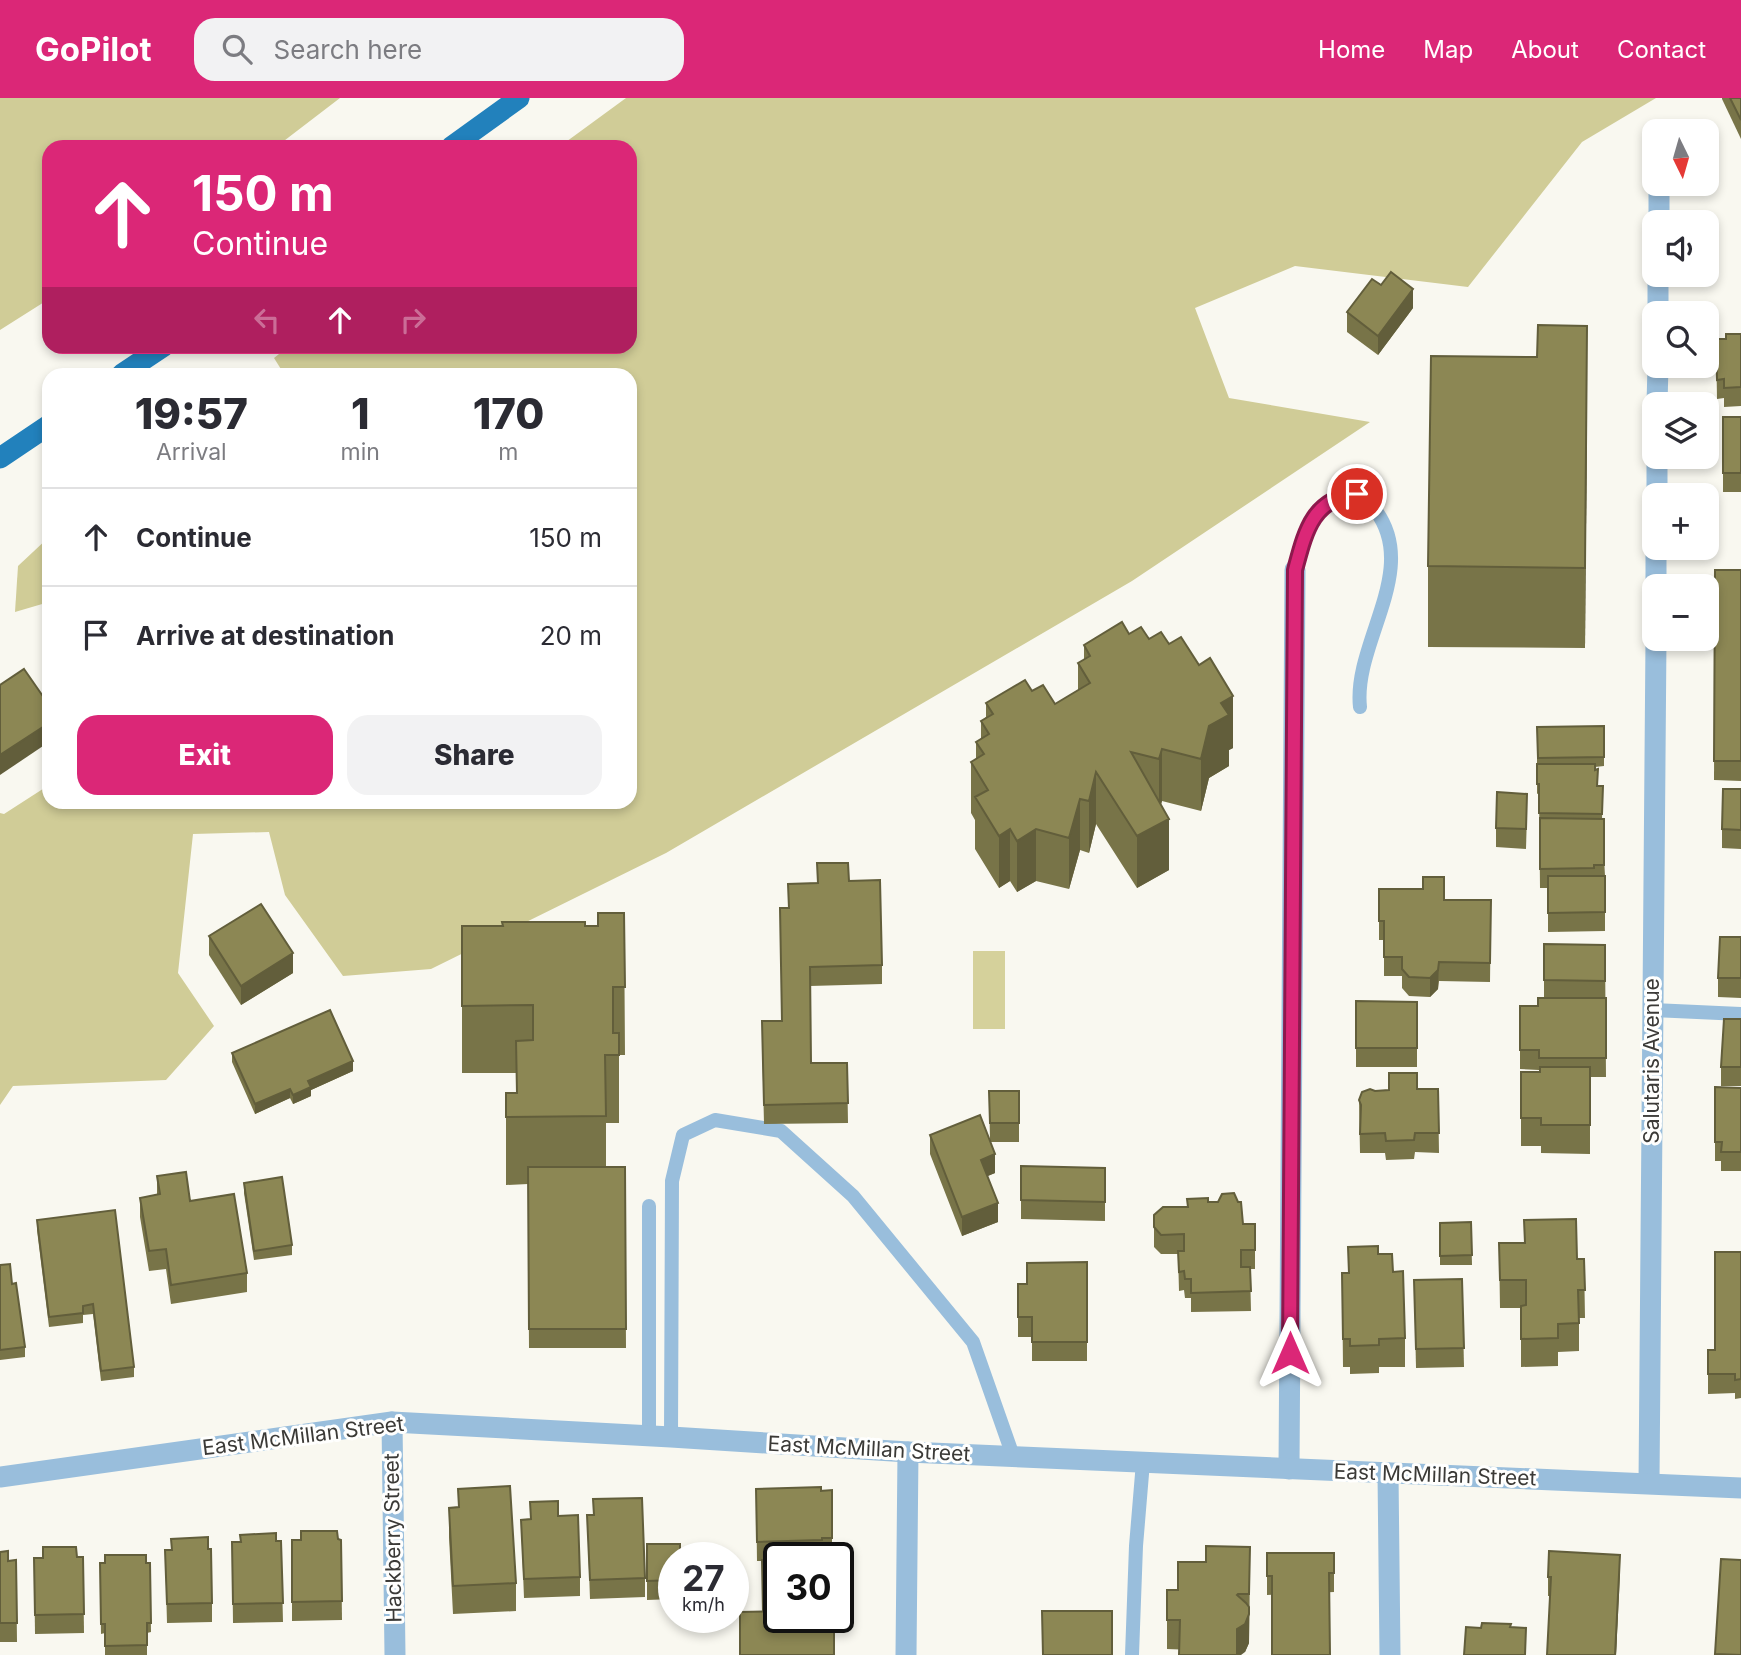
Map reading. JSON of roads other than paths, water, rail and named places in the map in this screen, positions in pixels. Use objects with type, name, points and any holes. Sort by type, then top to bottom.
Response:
[{"type":"highway","points":[[461,140],[519,98]]},
{"type":"highway","points":[[131,368],[152,354]]},
{"type":"highway","points":[[0,458],[42,430]]},
{"type":"street","points":[[1289,1469],[1295,570]]},
{"type":"street","name":"Salutaris Avenue","points":[[1649,1483],[1656,651]]},
{"type":"street","name":"East McMillan Street","points":[[0,1477],[392,1422],[908,1452],[1741,1488]]},
{"type":"street","name":"Hackberry Street","points":[[392,1422],[395,1655]]},
{"type":"street","points":[[906,1655],[908,1452]]},
{"type":"street","points":[[1388,1473],[1390,1655]]},
{"type":"lane","points":[[1295,570],[1305,534],[1325,504],[1344,495],[1357,494],[1367,500],[1383,521],[1391,556],[1388,586],[1362,673],[1360,707]]},
{"type":"lane","points":[[1653,1010],[1741,1014]]},
{"type":"lane","points":[[671,1437],[671,1181],[683,1135],[715,1120],[781,1131],[853,1196],[973,1342],[1013,1456]]},
{"type":"lane","points":[[649,1206],[649,1436]]},
{"type":"lane","points":[[1132,1655],[1136,1546],[1143,1462]]}]
